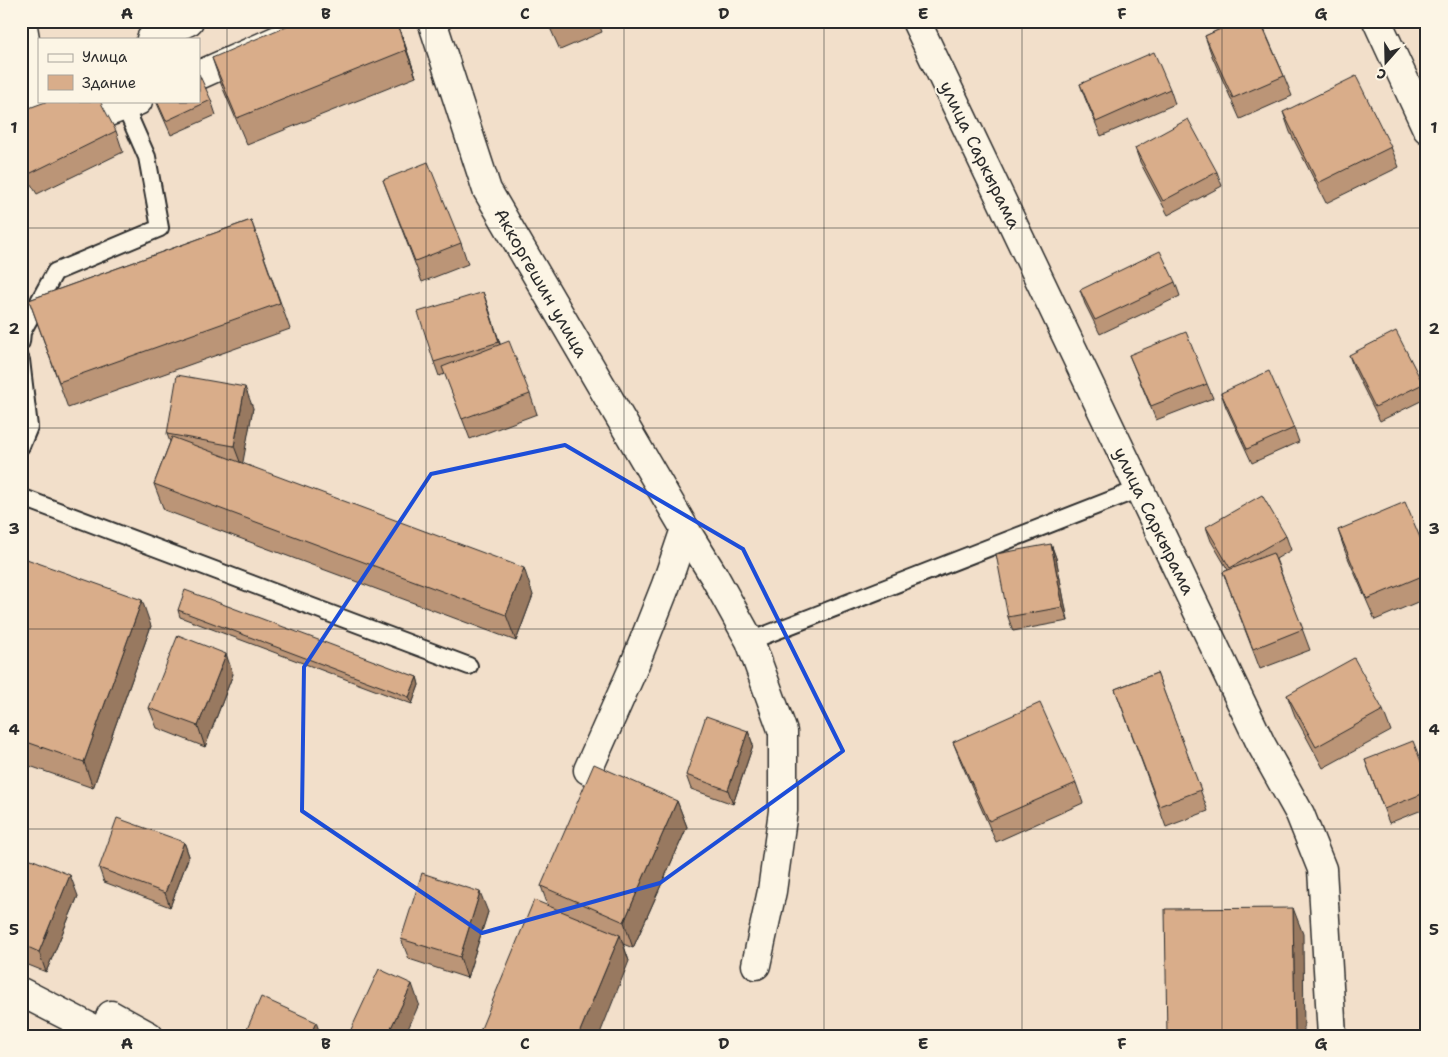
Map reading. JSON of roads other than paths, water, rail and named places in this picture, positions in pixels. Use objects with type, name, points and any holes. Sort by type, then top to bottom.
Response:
[{"type":"main road","points":[[22,21],[31,93]]},
{"type":"main road","points":[[152,38],[189,21]]},
{"type":"main road","points":[[200,75],[320,21]]},
{"type":"main road","name":"Аккоргешин улица","points":[[432,21],[487,190],[714,576],[750,641],[783,732],[783,811],[772,891],[756,965]]},
{"type":"main road","name":"улица Саркырама","points":[[916,21],[1261,744],[1300,814],[1322,869],[1332,1036]]},
{"type":"main road","points":[[1377,21],[1427,129]]},
{"type":"main road","points":[[21,146],[131,104]]},
{"type":"main road","points":[[588,770],[632,671],[666,585],[685,529]]},
{"type":"main road","points":[[21,992],[102,1034],[110,1015],[149,1036]]},
{"type":"lane","points":[[21,342],[22,332],[56,272],[160,228],[148,158],[131,104]]},
{"type":"lane","points":[[21,360],[29,427],[21,446]]},
{"type":"lane","points":[[750,641],[1139,489]]},
{"type":"lane","points":[[21,498],[469,666]]}]
